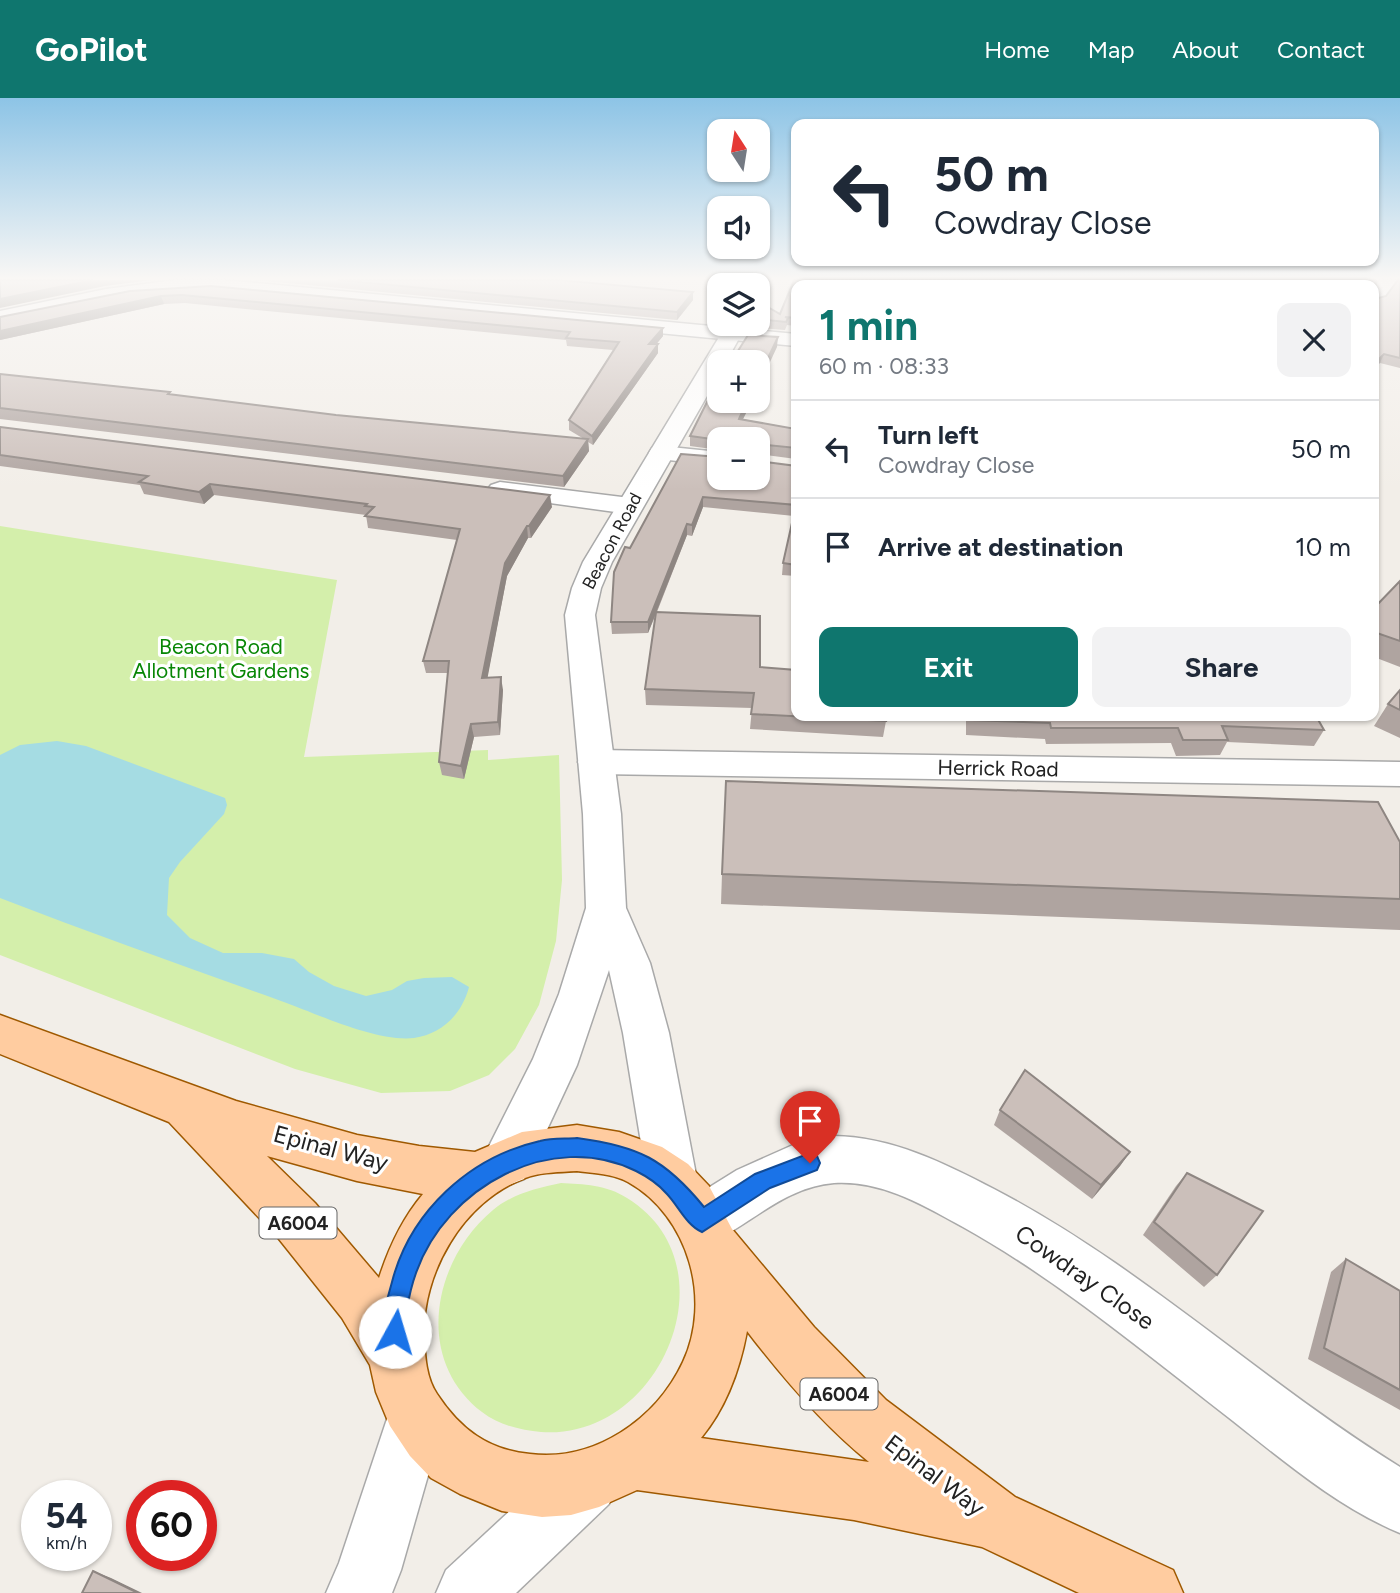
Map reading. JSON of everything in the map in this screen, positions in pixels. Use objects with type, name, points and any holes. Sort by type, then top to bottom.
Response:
[{"type":"main road","name":"Epinal Way","points":[[0,1034],[185,1107],[343,1154],[433,1173],[493,1169],[541,1150],[577,1148],[612,1152],[645,1165],[696,1216],[794,1347],[865,1421],[993,1519],[1150,1593]]},
{"type":"main road","name":"Epinal Way","points":[[185,1107],[297,1221],[361,1299],[395,1353],[405,1394],[416,1416],[446,1452],[485,1477],[535,1488],[611,1471],[854,1489],[993,1519]]},
{"type":"main road","points":[[395,1353],[396,1311],[406,1270],[424,1233],[449,1201],[493,1169]]},
{"type":"main road","points":[[611,1471],[676,1425],[704,1382],[720,1334],[722,1286],[696,1216]]},
{"type":"street","name":"Beacon Road","points":[[493,1169],[554,1065],[581,994],[607,908],[606,867],[580,615],[582,596],[590,575],[722,350]]},
{"type":"street","points":[[661,453],[707,458]]},
{"type":"street","points":[[480,487],[630,506]]},
{"type":"street","name":"Herrick Road","points":[[596,762],[1400,774]]},
{"type":"street","name":"Beacon Road","points":[[607,908],[629,962],[696,1216]]},
{"type":"street","name":"Cowdray Close","points":[[696,1216],[763,1181],[810,1163],[856,1160],[911,1174],[983,1209],[1053,1250],[1278,1421],[1400,1502]]},
{"type":"street","points":[[359,1593],[369,1570],[416,1416]]},
{"type":"street","points":[[469,1593],[611,1471]]},
{"type":"green space","name":"Beacon Road Allotment Gardens","points":[[0,526],[337,580],[304,757],[488,750],[488,760],[559,755],[562,880],[556,941],[539,1005],[515,1049],[489,1075],[450,1091],[381,1093],[295,1069],[0,955]]},
{"type":"green space","points":[[561,1183],[611,1190],[627,1198],[659,1227],[676,1264],[679,1303],[670,1343],[650,1379],[621,1409],[584,1427],[541,1432],[502,1424],[482,1412],[460,1390],[446,1365],[439,1338],[439,1310],[445,1282],[456,1255],[472,1231],[493,1210],[508,1200]]},
{"type":"water","points":[[57,741],[86,746],[225,798],[227,805],[224,814],[169,878],[167,915],[190,938],[223,953],[262,953],[294,959],[309,972],[334,986],[366,996],[392,990],[407,981],[452,977],[469,987],[456,1014],[442,1027],[424,1036],[382,1036],[347,1026],[0,898],[0,755],[20,745]]},
{"type":"building","points":[[614,350],[654,350],[592,436],[569,420]]},
{"type":"building","points":[[1379,350],[1400,350],[1400,358],[1384,354],[1379,359]]},
{"type":"building","points":[[0,374],[170,392],[168,394],[336,415],[588,439],[563,476],[0,408]]},
{"type":"building","points":[[707,402],[707,413],[742,413],[739,419],[791,428],[791,447],[770,445],[770,427],[707,427],[707,438],[690,436]]},
{"type":"building","points":[[0,427],[550,495],[505,563],[482,678],[501,677],[498,722],[471,724],[461,766],[439,762],[449,661],[423,661],[460,529],[365,516],[374,507],[365,506],[367,504],[210,484],[199,492],[139,482],[148,476],[0,455]]},
{"type":"building","points":[[681,454],[707,456],[707,490],[770,490],[770,463],[791,465],[791,505],[703,497],[692,525],[687,524],[648,622],[611,622],[614,572],[625,547],[630,548]]},
{"type":"building","points":[[791,527],[791,564],[783,563]]},
{"type":"building","points":[[1400,581],[1400,641],[1379,634],[1379,603]]},
{"type":"building","points":[[656,612],[760,616],[760,667],[791,670],[791,716],[751,714],[754,693],[645,689]]},
{"type":"building","points":[[1400,690],[1400,710],[1388,704]]},
{"type":"building","points":[[997,721],[1319,721],[1324,730],[1222,726],[1228,740],[1183,740],[1178,728],[1051,728],[1050,723]]},
{"type":"building","points":[[726,781],[1378,802],[1400,842],[1400,899],[722,874]]},
{"type":"building","points":[[1025,1070],[1130,1152],[1101,1185],[1000,1110]]},
{"type":"building","points":[[1187,1173],[1263,1211],[1217,1275],[1154,1222]]},
{"type":"building","points":[[1346,1259],[1400,1291],[1400,1390],[1324,1348]]},
{"type":"building","points":[[93,1571],[138,1593],[82,1593]]},
{"type":"route","points":[[395,1332],[396,1311],[406,1270],[424,1233],[449,1201],[506,1161],[541,1150],[577,1148],[612,1152],[645,1165],[673,1185],[702,1221],[763,1181],[810,1163]]}]
